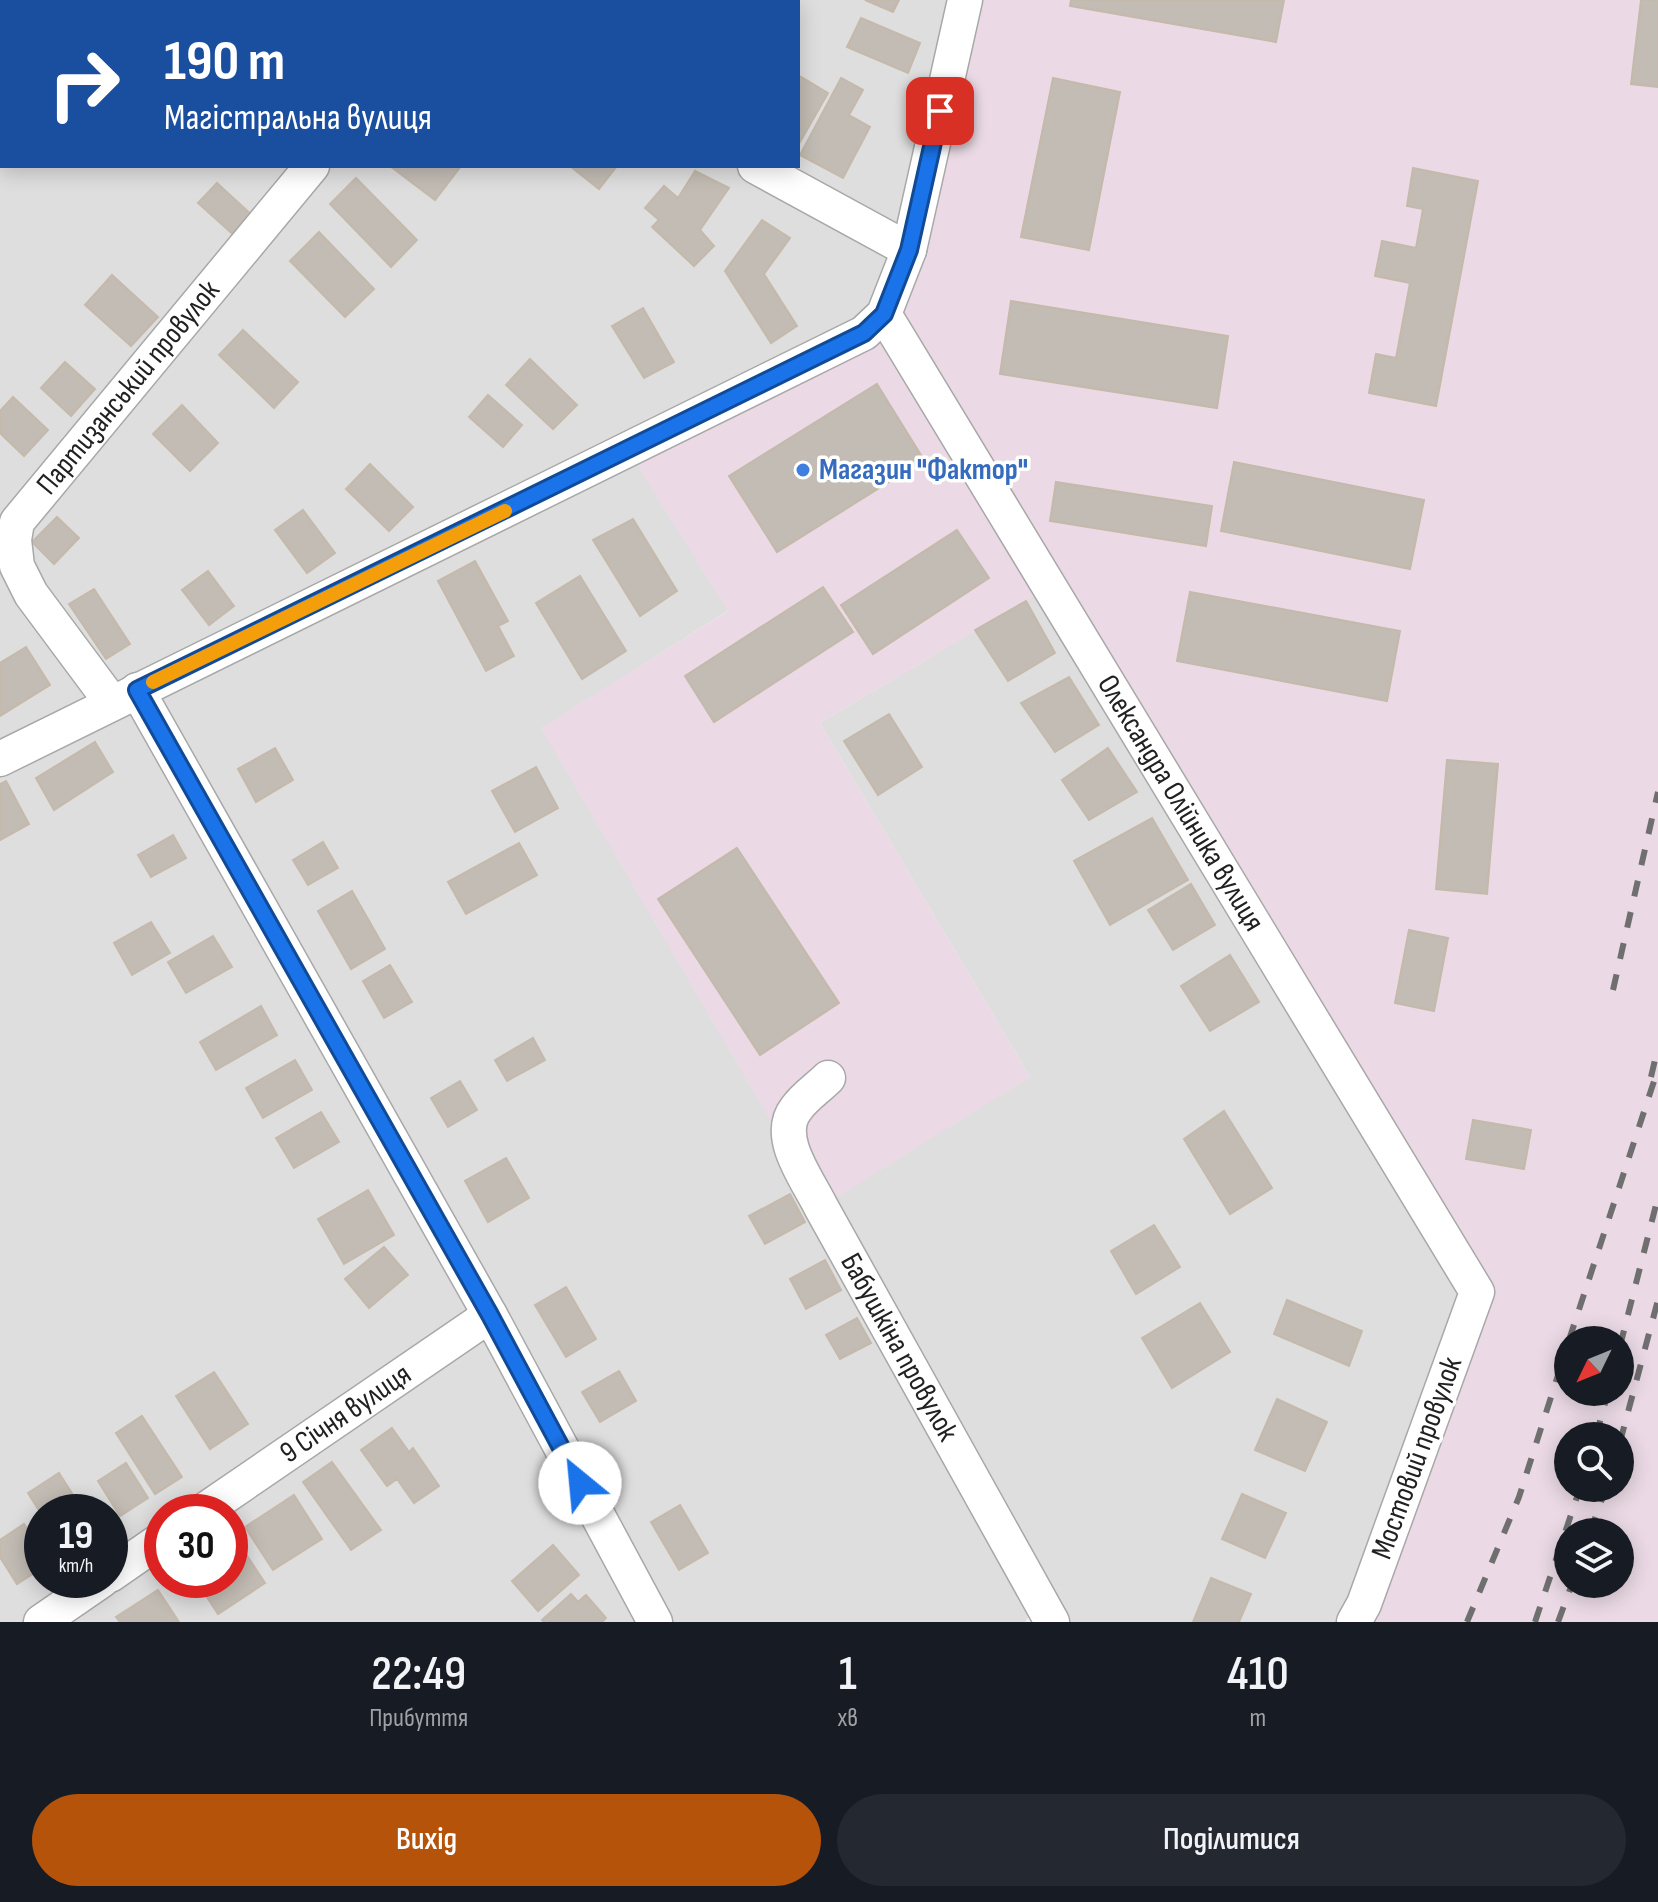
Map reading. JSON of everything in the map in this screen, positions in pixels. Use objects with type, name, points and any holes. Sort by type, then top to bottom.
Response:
[{"type":"street","points":[[0,759],[864,333],[884,314],[909,250],[965,0]]},
{"type":"street","name":"Партизанський провулок","points":[[310,168],[17,522],[14,540],[17,566],[31,594],[125,696],[490,1315],[655,1622]]},
{"type":"street","points":[[759,168],[909,250]]},
{"type":"street","name":"Олександра Олійника вулиця","points":[[884,314],[1477,1292]]},
{"type":"street","name":"Бабушкіна провулок","points":[[828,1078],[795,1110],[787,1128],[791,1146],[1039,1615]]},
{"type":"street","name":"Мостовий провулок","points":[[1354,1622],[1364,1604],[1477,1292]]},
{"type":"street","name":"9 Січня вулиця","points":[[228,1494],[490,1315]]},
{"type":"street","points":[[41,1622],[76,1598]]},
{"type":"shaded area","points":[[800,0],[965,0],[909,250],[729,610],[541,729],[1030,1077],[820,723],[1050,586],[1477,1292],[1354,1622],[1052,1622],[1040,1603],[1025,1622],[0,1622],[0,168],[800,168]]},
{"type":"shaded area","points":[[965,0],[1658,0],[1658,1622],[1354,1622],[1477,1292],[1051,586],[820,723],[1030,1077],[821,1207],[541,728],[728,611],[628,451],[884,314]]},
{"type":"building","points":[[865,0],[899,0],[893,12]]},
{"type":"building","points":[[1071,0],[1284,0],[1276,42],[1070,6]]},
{"type":"building","points":[[1641,0],[1658,0],[1658,87],[1631,84]]},
{"type":"building","points":[[861,18],[920,43],[908,73],[847,47]]},
{"type":"building","points":[[800,76],[828,93],[800,142]]},
{"type":"building","points":[[841,78],[863,90],[849,115],[870,127],[843,178],[800,155]]},
{"type":"building","points":[[1053,78],[1120,92],[1089,250],[1021,237]]},
{"type":"building","points":[[393,168],[459,168],[435,200]]},
{"type":"building","points":[[573,168],[615,168],[599,189]]},
{"type":"building","points":[[1413,168],[1478,181],[1436,406],[1369,393],[1376,354],[1396,358],[1410,283],[1375,276],[1382,241],[1416,248],[1423,209],[1407,206]]},
{"type":"building","points":[[695,171],[729,188],[700,230],[714,246],[694,266],[652,227],[659,220],[645,208],[664,186],[678,198]]},
{"type":"building","points":[[356,178],[417,240],[391,267],[330,204]]},
{"type":"building","points":[[217,183],[254,217],[236,237],[198,203]]},
{"type":"building","points":[[762,220],[790,238],[764,274],[797,326],[771,343],[725,271]]},
{"type":"building","points":[[319,232],[374,289],[345,317],[290,261]]},
{"type":"building","points":[[112,275],[158,317],[131,346],[85,305]]},
{"type":"building","points":[[1011,301],[1228,336],[1217,408],[1000,374]]},
{"type":"building","points":[[643,308],[674,362],[644,378],[612,326]]},
{"type":"building","points":[[243,330],[298,382],[274,408],[219,355]]},
{"type":"building","points":[[530,359],[577,405],[553,429],[506,385]]},
{"type":"building","points":[[65,362],[95,389],[71,416],[41,388]]},
{"type":"building","points":[[877,384],[924,460],[777,552],[729,476]]},
{"type":"building","points":[[488,395],[522,425],[503,447],[469,417]]},
{"type":"building","points":[[13,397],[48,430],[24,456],[0,433],[0,411]]},
{"type":"building","points":[[182,405],[218,443],[190,471],[153,434]]},
{"type":"building","points":[[1234,462],[1424,500],[1410,569],[1221,531]]},
{"type":"building","points":[[370,464],[413,507],[389,531],[346,489]]},
{"type":"building","points":[[1056,482],[1212,506],[1206,546],[1050,521]]},
{"type":"building","points":[[303,510],[335,553],[307,573],[275,530]]},
{"type":"building","points":[[57,517],[79,538],[54,564],[32,542]]},
{"type":"building","points":[[633,519],[677,591],[640,616],[593,540]]},
{"type":"building","points":[[957,530],[989,578],[873,654],[841,605]]},
{"type":"building","points":[[475,561],[508,621],[498,626],[514,656],[486,671],[438,581]]},
{"type":"building","points":[[208,571],[234,606],[209,625],[182,590]]},
{"type":"building","points":[[580,576],[626,651],[582,679],[536,603]]},
{"type":"building","points":[[823,587],[853,632],[714,722],[685,676]]},
{"type":"building","points":[[94,589],[130,644],[106,659],[69,604]]},
{"type":"building","points":[[1190,592],[1400,631],[1387,701],[1177,661]]},
{"type":"building","points":[[1026,601],[1055,653],[1008,681],[975,630]]},
{"type":"building","points":[[26,647],[50,685],[0,716],[0,663]]},
{"type":"building","points":[[1069,677],[1099,725],[1055,752],[1021,703]]},
{"type":"building","points":[[889,714],[922,767],[878,795],[844,741]]},
{"type":"building","points":[[95,742],[113,772],[54,810],[36,778]]},
{"type":"building","points":[[275,748],[293,780],[256,802],[238,769]]},
{"type":"building","points":[[1108,748],[1137,792],[1089,820],[1062,780]]},
{"type":"building","points":[[1447,760],[1498,764],[1487,894],[1436,889]]},
{"type":"building","points":[[536,767],[558,808],[515,832],[492,791]]},
{"type":"building","points":[[6,781],[29,824],[0,840],[0,784]]},
{"type":"building","points":[[1152,818],[1188,880],[1110,925],[1074,861]]},
{"type":"building","points":[[173,835],[186,858],[151,877],[138,855]]},
{"type":"building","points":[[323,842],[338,868],[308,885],[293,860]]},
{"type":"building","points":[[519,843],[537,875],[466,914],[448,882]]},
{"type":"building","points":[[737,848],[839,1003],[760,1055],[658,899]]},
{"type":"building","points":[[1191,884],[1215,925],[1173,950],[1148,910]]},
{"type":"building","points":[[352,891],[385,949],[351,969],[318,911]]},
{"type":"building","points":[[151,922],[170,953],[132,975],[114,943]]},
{"type":"building","points":[[1409,930],[1448,938],[1434,1011],[1395,1003]]},
{"type":"building","points":[[213,936],[232,967],[186,993],[168,962]]},
{"type":"building","points":[[1230,955],[1259,1002],[1210,1031],[1181,986]]},
{"type":"building","points":[[390,965],[412,1002],[384,1018],[363,981]]},
{"type":"building","points":[[261,1006],[277,1035],[216,1070],[200,1042]]},
{"type":"building","points":[[533,1038],[545,1060],[507,1081],[495,1060]]},
{"type":"building","points":[[295,1060],[312,1090],[263,1118],[246,1088]]},
{"type":"building","points":[[460,1081],[477,1110],[448,1127],[431,1098]]},
{"type":"building","points":[[1224,1111],[1272,1188],[1230,1214],[1184,1139]]},
{"type":"building","points":[[321,1112],[339,1142],[294,1168],[276,1138]]},
{"type":"building","points":[[1473,1120],[1531,1130],[1524,1169],[1466,1159]]},
{"type":"building","points":[[506,1158],[529,1198],[488,1222],[465,1181]]},
{"type":"building","points":[[368,1190],[394,1235],[344,1264],[318,1219]]},
{"type":"building","points":[[790,1194],[805,1222],[765,1244],[749,1216]]},
{"type":"building","points":[[1154,1225],[1180,1267],[1136,1294],[1111,1251]]},
{"type":"building","points":[[384,1247],[408,1275],[369,1308],[345,1279]]},
{"type":"building","points":[[825,1260],[841,1290],[806,1309],[790,1279]]},
{"type":"building","points":[[566,1287],[596,1339],[566,1357],[535,1305]]},
{"type":"building","points":[[1287,1300],[1362,1331],[1349,1366],[1274,1334]]},
{"type":"building","points":[[1200,1303],[1230,1352],[1172,1388],[1142,1338]]},
{"type":"building","points":[[857,1318],[871,1343],[840,1359],[826,1335]]},
{"type":"building","points":[[619,1371],[636,1401],[600,1422],[582,1392]]},
{"type":"building","points":[[214,1372],[248,1424],[210,1449],[176,1396]]},
{"type":"building","points":[[1277,1399],[1327,1422],[1305,1471],[1255,1450]]},
{"type":"building","points":[[142,1416],[182,1477],[155,1494],[116,1433]]},
{"type":"building","points":[[392,1428],[409,1452],[413,1448],[439,1486],[414,1503],[397,1479],[387,1486],[361,1450]]},
{"type":"building","points":[[332,1462],[381,1530],[351,1550],[303,1482]]},
{"type":"building","points":[[126,1463],[145,1494],[144,1501],[128,1511],[128,1494],[106,1494],[98,1481]]},
{"type":"building","points":[[59,1473],[72,1494],[29,1494]]},
{"type":"building","points":[[1242,1494],[1286,1513],[1265,1558],[1222,1539]]},
{"type":"building","points":[[294,1495],[322,1539],[273,1570],[248,1532],[248,1525]]},
{"type":"building","points":[[680,1505],[708,1553],[679,1570],[651,1522]]},
{"type":"building","points":[[24,1524],[24,1580],[17,1584],[0,1557],[0,1540]]},
{"type":"building","points":[[553,1545],[579,1575],[538,1611],[512,1581]]},
{"type":"building","points":[[248,1557],[265,1583],[248,1594]]},
{"type":"building","points":[[1211,1578],[1251,1594],[1239,1622],[1193,1622]]},
{"type":"building","points":[[571,1594],[578,1602],[586,1595],[606,1618],[602,1622],[542,1620]]},
{"type":"building","points":[[146,1598],[163,1598],[179,1622],[120,1622],[116,1617]]},
{"type":"building","points":[[208,1598],[242,1598],[218,1614]]},
{"type":"railway","points":[[1613,990],[1658,792]]},
{"type":"railway","points":[[1651,1077],[1658,1047]]},
{"type":"railway","points":[[1574,1326],[1658,1069]]},
{"type":"railway","points":[[1625,1326],[1658,1197]]},
{"type":"railway","points":[[1625,1422],[1658,1300]]},
{"type":"railway","points":[[1467,1622],[1519,1497],[1554,1388]]},
{"type":"railway","points":[[1600,1422],[1604,1406]]},
{"type":"railway","points":[[1535,1622],[1575,1502]]},
{"type":"railway","points":[[1595,1518],[1601,1502]]},
{"type":"railway","points":[[1558,1622],[1567,1598]]},
{"type":"slow traffic","points":[[153,682],[505,511]]},
{"type":"place","name":"Магазин \"Фактор\"","points":[[803,470]]},
{"type":"route","points":[[580,1483],[490,1315],[137,690],[864,333],[884,314],[909,250],[940,111]]}]
